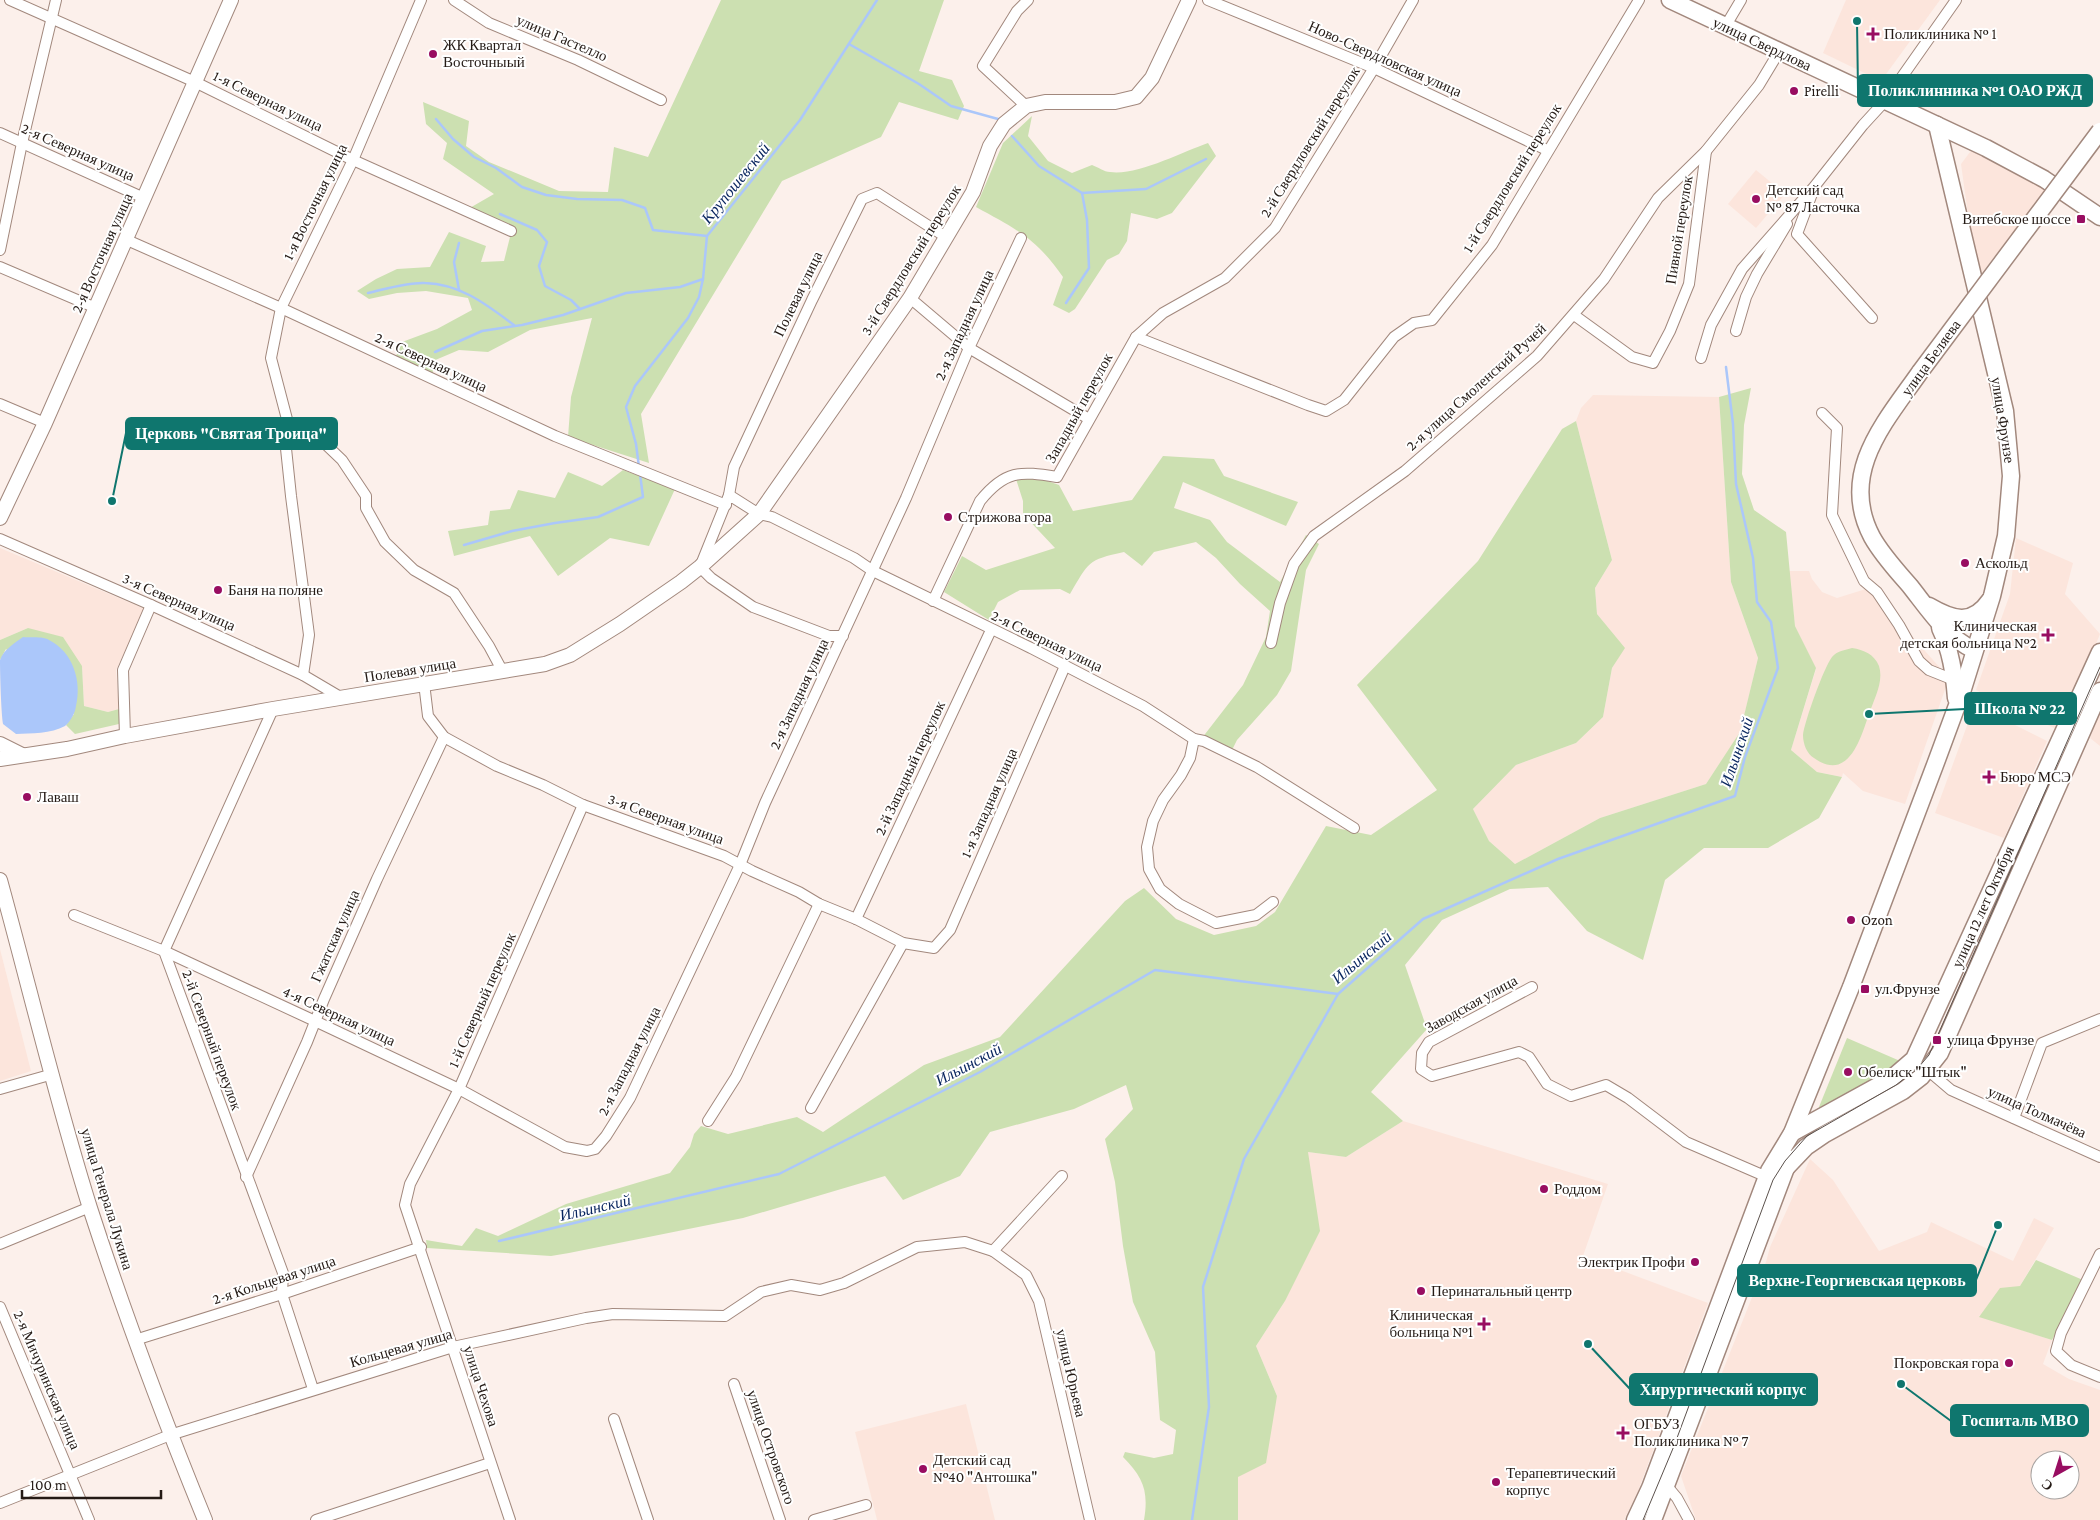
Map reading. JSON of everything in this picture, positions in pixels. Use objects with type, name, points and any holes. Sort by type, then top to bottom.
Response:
[{"type":"main road","name":"2-я Восточная улица","points":[[0,518],[127,240],[231,0]]},
{"type":"main road","points":[[1026,106],[1045,102],[1115,102],[1136,98],[1152,78],[1189,0]]},
{"type":"main road","name":"улица Свердлова","points":[[1670,0],[1725,27],[1780,50],[1937,126]]},
{"type":"main road","name":"3-й Свердловский переулок","points":[[759,514],[910,298],[974,192],[990,146],[1004,124],[1026,106]]},
{"type":"main road","points":[[1937,126],[2023,167],[2100,216]]},
{"type":"main road","name":"улица Фрунзе","points":[[1635,1520],[1650,1488],[1767,1177],[1792,1133],[1863,958],[1956,706],[1992,596],[2006,536],[2011,476],[2004,411],[1937,126]]},
{"type":"main road","name":"улица Беляева","points":[[1937,621],[1872,537],[1865,518],[1861,496],[1864,464],[1869,448],[1920,372],[2100,131]]},
{"type":"main road","name":"Полевая улица","points":[[0,759],[67,749],[125,736],[273,709],[545,664],[570,655],[620,624],[700,567],[759,514]]},
{"type":"main road","points":[[1922,601],[1949,616],[1966,618],[1978,613],[1992,596]]},
{"type":"main road","points":[[1937,621],[1947,642],[1954,680],[1956,706]]},
{"type":"main road","points":[[1937,621],[1963,645],[1974,650]]},
{"type":"main road","name":"улица 12 лет Октября","points":[[1792,1133],[1892,1078],[1914,1060],[2100,652]]},
{"type":"main road","name":"улица 12 лет Октября","points":[[1786,1168],[1806,1147],[1903,1091],[1927,1070],[1940,1053],[2100,691]]},
{"type":"main road","points":[[0,744],[22,755]]},
{"type":"main road","name":"улица Генерала Лукина","points":[[0,880],[90,1207],[135,1340],[170,1435],[205,1520]]},
{"type":"main road","name":"улица Фрунзе","points":[[1653,1520],[1786,1168],[1792,1133]]},
{"type":"street","name":"1-я Северная улица","points":[[10,0],[195,82],[354,160],[511,231]]},
{"type":"street","points":[[0,250],[22,143],[56,0]]},
{"type":"street","name":"1-я Восточная улица","points":[[288,423],[272,358],[281,308],[354,160],[421,0]]},
{"type":"street","name":"улица Гастелло","points":[[454,0],[489,23],[578,60],[661,100]]},
{"type":"street","points":[[1026,106],[983,66],[1017,11],[1028,0]]},
{"type":"street","name":"Ново-Свердловская улица","points":[[1208,0],[1374,68],[1547,150]]},
{"type":"street","name":"2-й Свердловский переулок","points":[[1136,337],[1163,313],[1225,278],[1274,228],[1374,68],[1413,0]]},
{"type":"street","name":"1-й Свердловский переулок","points":[[1136,337],[1326,411],[1344,400],[1394,337],[1414,323],[1432,320],[1492,245],[1547,150],[1639,0]]},
{"type":"street","points":[[1725,27],[1741,0]]},
{"type":"street","points":[[1701,358],[1711,325],[1742,269],[1814,187],[1863,125],[1885,101],[1956,0]]},
{"type":"street","name":"2-я улица Смоленский Ручей","points":[[1271,643],[1280,604],[1294,564],[1314,536],[1405,471],[1537,356],[1604,280],[1658,198],[1706,151],[1759,85],[1780,50]]},
{"type":"street","name":"2-я Северная улица","points":[[0,133],[144,198]]},
{"type":"street","name":"Пивной переулок","points":[[1574,315],[1632,358],[1653,363],[1670,331],[1688,284],[1706,151]]},
{"type":"street","points":[[1814,187],[1797,234],[1872,318]]},
{"type":"street","name":"Полевая улица","points":[[728,500],[734,468],[812,300],[862,199],[877,193],[946,237]]},
{"type":"street","points":[[1736,331],[1746,297],[1757,274],[1803,199]]},
{"type":"street","name":"2-я Западная улица","points":[[587,1151],[595,1149],[606,1136],[630,1098],[740,865],[765,803],[873,571],[968,348],[1021,238]]},
{"type":"street","name":"2-я Северная улица","points":[[127,240],[281,308],[555,436],[728,500],[759,514],[772,517],[854,558],[873,571],[932,601],[1144,706],[1194,739],[1204,741],[1257,767],[1354,828]]},
{"type":"street","points":[[0,267],[96,308]]},
{"type":"street","points":[[910,298],[968,348],[1089,419]]},
{"type":"street","name":"Западный переулок","points":[[932,601],[980,500],[989,489],[1004,477],[1029,472],[1057,477],[1136,337]]},
{"type":"street","points":[[0,404],[45,423]]},
{"type":"street","points":[[1822,413],[1837,428],[1832,515],[1847,548],[1864,581],[1877,592],[1899,626],[1918,661],[1929,670],[1954,680]]},
{"type":"street","points":[[288,423],[285,439],[310,635],[303,675]]},
{"type":"street","points":[[247,429],[288,423],[302,426],[320,439],[342,460],[366,496],[366,508],[385,542],[414,570],[454,593],[489,646],[503,672]]},
{"type":"street","points":[[728,500],[700,567],[711,578],[754,607],[829,636],[843,636]]},
{"type":"street","name":"3-я Северная улица","points":[[0,539],[151,605],[303,675],[342,698]]},
{"type":"street","points":[[125,736],[123,670],[151,605]]},
{"type":"street","name":"2-й Западный переулок","points":[[856,919],[991,630]]},
{"type":"street","name":"1-я Западная улица","points":[[934,948],[950,930],[1065,666]]},
{"type":"street","name":"3-я Северная улица","points":[[424,683],[428,716],[444,737],[497,766],[543,785],[583,805],[724,856],[799,892],[819,904],[856,919],[903,943],[934,948]]},
{"type":"street","points":[[164,951],[273,709]]},
{"type":"street","name":"Гжатская улица","points":[[246,1177],[377,879],[444,737]]},
{"type":"street","points":[[1194,739],[1190,758],[1181,776],[1163,800],[1153,821],[1147,847],[1149,869],[1160,889],[1179,904],[1216,924],[1256,915],[1272,902]]},
{"type":"street","name":"1-й Северный переулок","points":[[405,1204],[410,1184],[459,1089],[583,805]]},
{"type":"street","points":[[708,1121],[736,1077],[819,904]]},
{"type":"street","name":"4-я Северная улица","points":[[74,915],[164,951],[459,1089],[565,1147],[587,1151]]},
{"type":"street","points":[[810,1108],[903,943]]},
{"type":"street","name":"2-й Северный переулок","points":[[164,951],[283,1274],[282,1294],[313,1389]]},
{"type":"street","name":"Заводская улица","points":[[1532,987],[1429,1042],[1422,1053],[1421,1069],[1432,1076],[1519,1052],[1529,1057],[1547,1084],[1571,1096],[1606,1085],[1628,1098],[1686,1142],[1767,1177]]},
{"type":"street","points":[[2014,1118],[2042,1043],[2100,1019]]},
{"type":"street","name":"улица Толмачёва","points":[[1914,1060],[1951,1090],[2100,1157]]},
{"type":"street","points":[[0,1089],[53,1074]]},
{"type":"street","points":[[993,1251],[1062,1176]]},
{"type":"street","name":"улица Чехова","points":[[405,1204],[421,1247],[452,1347],[510,1520]]},
{"type":"street","points":[[0,1244],[90,1207]]},
{"type":"street","name":"улица Юрьева","points":[[820,1290],[844,1283],[917,1247],[965,1242],[993,1251],[1026,1275],[1039,1301],[1090,1520]]},
{"type":"street","name":"2-я Кольцевая улица","points":[[135,1340],[282,1294],[421,1247]]},
{"type":"street","points":[[2100,1254],[2061,1333],[2056,1351],[2071,1365],[2100,1376]]},
{"type":"street","name":"Кольцевая улица","points":[[0,1503],[170,1435],[452,1347],[586,1318],[613,1314],[725,1316],[761,1292],[791,1285],[820,1290]]},
{"type":"street","name":"2-я Мичуринская улица","points":[[0,1307],[72,1475],[89,1520]]},
{"type":"street","name":"улица Островского","points":[[734,1384],[780,1520]]},
{"type":"street","points":[[614,1419],[648,1520]]},
{"type":"street","points":[[316,1520],[490,1462]]},
{"type":"street","points":[[1667,1486],[1689,1520]]},
{"type":"street","points":[[814,1520],[866,1505]]},
{"type":"shaded area","name":"Поликлиника № 1","points":[[1846,0],[1940,0],[1881,81],[1823,53]]},
{"type":"shaded area","points":[[1973,148],[2048,189],[1977,279],[1961,164]]},
{"type":"shaded area","name":"Детский сад № 87 Ласточка","points":[[1756,170],[1785,194],[1756,228],[1728,204]]},
{"type":"shaded area","points":[[1593,395],[1719,397],[1731,582],[1758,658],[1740,733],[1706,784],[1600,818],[1515,864],[1489,841],[1473,809],[1516,765],[1576,743],[1603,717],[1612,668],[1624,648],[1597,614],[1595,588],[1612,560],[1576,421],[1581,408]]},
{"type":"shaded area","name":"Клиническая детская больница №2","points":[[2016,538],[2073,563],[2065,594],[2100,634],[2060,731],[1976,690],[2010,594]]},
{"type":"shaded area","points":[[0,548],[145,609],[116,670],[119,709],[108,712],[84,706],[82,666],[28,628],[0,640]]},
{"type":"shaded area","points":[[1789,571],[1809,571],[1812,579],[1822,592],[1837,598],[1869,588],[1949,678],[1905,804],[1863,791],[1843,773],[1842,777],[1817,772],[1791,750],[1816,669],[1795,626]]},
{"type":"shaded area","name":"Бюро МСЭ","points":[[1981,708],[2047,741],[2004,838],[1935,813],[1972,712]]},
{"type":"shaded area","points":[[2100,712],[2100,746],[2090,738]]},
{"type":"shaded area","points":[[0,949],[31,1071],[0,1081]]},
{"type":"shaded area","name":"Клиническая больница №1","points":[[1403,1121],[1608,1184],[1583,1256],[1708,1303],[1638,1491],[1624,1520],[1238,1520],[1238,1477],[1277,1396],[1256,1346],[1285,1301],[1308,1152],[1346,1157]]},
{"type":"shaded area","points":[[1810,1159],[1833,1180],[1879,1251],[1927,1232],[1931,1222],[2013,1261],[2034,1218],[2054,1228],[2020,1286],[1979,1316],[2052,1340],[2043,1364],[2069,1379],[2100,1390],[2100,1520],[1696,1520],[1681,1476],[1766,1262],[1770,1247]]},
{"type":"shaded area","name":"Детский сад №40 \"Антошка\"","points":[[966,1404],[995,1520],[877,1520],[855,1432]]},
{"type":"green space","points":[[721,0],[944,0],[919,71],[952,80],[964,106],[958,120],[899,102],[881,137],[782,181],[641,414],[649,463],[568,437],[571,397],[592,318],[530,330],[488,352],[459,350],[433,361],[433,373],[396,356],[402,342],[437,329],[472,310],[468,298],[426,291],[397,293],[369,299],[357,291],[397,269],[430,267],[449,232],[486,246],[481,262],[504,261],[510,237],[515,230],[468,209],[494,194],[443,159],[447,143],[426,124],[423,102],[469,121],[466,146],[489,162],[559,191],[608,192],[614,147],[648,157]]},
{"type":"green space","points":[[1032,116],[1028,136],[1048,161],[1072,173],[1092,165],[1108,172],[1133,170],[1146,167],[1208,143],[1216,156],[1172,213],[1157,219],[1131,213],[1127,241],[1119,254],[1107,260],[1075,309],[1069,313],[1053,305],[1063,277],[1044,253],[1014,229],[976,207],[1003,143]]},
{"type":"green space","points":[[1751,388],[1744,425],[1742,474],[1754,510],[1786,532],[1795,626],[1816,668],[1791,750],[1817,772],[1842,777],[1819,818],[1768,848],[1704,848],[1665,880],[1643,960],[1587,931],[1548,887],[1510,889],[1442,920],[1405,965],[1427,1029],[1371,1092],[1403,1121],[1346,1157],[1308,1152],[1320,1231],[1285,1301],[1256,1346],[1277,1396],[1266,1463],[1238,1477],[1238,1520],[1144,1520],[1146,1501],[1143,1485],[1130,1464],[1123,1457],[1125,1452],[1154,1458],[1173,1454],[1176,1430],[1160,1420],[1155,1352],[1133,1302],[1123,1246],[1115,1182],[1105,1139],[1133,1109],[1126,1085],[1074,1109],[990,1132],[960,1176],[903,1200],[885,1176],[743,1218],[551,1256],[427,1248],[426,1240],[462,1246],[476,1228],[498,1236],[566,1204],[670,1173],[690,1147],[694,1134],[701,1126],[728,1134],[797,1117],[823,1132],[924,1065],[1000,1037],[1125,901],[1144,888],[1176,919],[1214,935],[1256,926],[1275,912],[1326,826],[1371,835],[1437,790],[1357,685],[1478,561],[1562,429],[1576,421],[1612,560],[1595,588],[1597,614],[1625,648],[1612,668],[1603,717],[1576,743],[1516,765],[1473,809],[1489,841],[1515,864],[1600,818],[1706,784],[1740,732],[1758,658],[1731,582],[1719,397]]},
{"type":"green space","points":[[1163,456],[1214,459],[1224,476],[1298,502],[1286,526],[1183,482],[1174,508],[1210,520],[1227,542],[1280,582],[1306,535],[1319,544],[1306,570],[1291,671],[1277,695],[1237,740],[1231,752],[1202,738],[1243,685],[1266,637],[1270,611],[1240,584],[1216,558],[1196,542],[1154,552],[1142,566],[1124,552],[1103,557],[1090,564],[1070,594],[1060,589],[1020,590],[998,602],[989,620],[944,592],[962,556],[986,570],[1055,548],[1023,514],[1023,501],[1016,479],[1039,478],[1059,485],[1073,511],[1132,500]]},
{"type":"green space","points":[[623,470],[675,489],[649,546],[610,538],[558,576],[530,536],[454,556],[448,531],[488,525],[490,511],[510,509],[518,490],[555,498],[568,472],[602,486]]},
{"type":"green space","points":[[28,628],[63,637],[82,666],[84,706],[108,712],[119,709],[119,724],[75,734],[66,725],[74,714],[6,649],[0,660],[0,640]]},
{"type":"green space","points":[[1852,648],[1864,651],[1874,658],[1879,666],[1879,684],[1862,734],[1852,754],[1845,761],[1836,765],[1826,764],[1814,758],[1807,751],[1803,738],[1804,729],[1828,663],[1836,653]]},
{"type":"green space","points":[[1847,1038],[1914,1067],[1823,1114],[1819,1107]]},
{"type":"green space","points":[[2036,1260],[2083,1280],[2052,1340],[1979,1317],[2000,1288],[2020,1286]]},
{"type":"water","points":[[23,637],[49,640],[64,652],[74,668],[78,687],[75,709],[69,722],[59,729],[41,733],[16,734],[3,724],[0,660],[7,649]]},
{"type":"waterway","name":"Крупошевский","points":[[435,352],[482,331],[522,325],[563,315],[626,293],[680,287],[703,279],[707,236],[800,120],[877,0]]},
{"type":"waterway","points":[[849,44],[919,84],[951,106],[998,119]]},
{"type":"waterway","points":[[436,119],[453,139],[474,157],[496,168],[522,187],[546,195],[577,199],[622,200],[645,208],[653,230],[707,236]]},
{"type":"waterway","points":[[1012,136],[1039,166],[1082,193],[1146,189],[1206,159]]},
{"type":"waterway","points":[[1066,303],[1089,268],[1087,220],[1082,193]]},
{"type":"waterway","points":[[500,214],[537,230],[547,242],[539,266],[545,286],[571,300],[580,309]]},
{"type":"waterway","points":[[459,243],[454,262],[459,290]]},
{"type":"waterway","points":[[639,467],[636,444],[626,407],[635,386],[688,318],[699,297],[703,279]]},
{"type":"waterway","points":[[368,293],[411,284],[438,284],[462,291],[494,310],[514,325]]},
{"type":"waterway","name":"Ильинский","points":[[499,1241],[779,1174],[980,1072],[1155,970],[1338,994],[1423,919],[1558,859],[1735,796],[1745,757],[1778,668],[1771,622],[1757,602],[1753,558],[1736,484],[1733,424],[1726,367]]},
{"type":"waterway","points":[[464,545],[512,531],[598,517],[643,497],[640,474]]},
{"type":"waterway","points":[[1192,1520],[1209,1407],[1203,1287],[1244,1159],[1338,994]]},
{"type":"tram line","points":[[1643,1520],[1674,1446],[1773,1180],[1785,1161],[1807,1136],[1896,1085],[1917,1069],[1929,1055],[2100,667]]},
{"type":"place","name":"Поликлинника №1 ОАО РЖД","points":[[1857,21]]},
{"type":"place","name":"Поликлиника № 1","points":[[1873,34]]},
{"type":"place","name":"ЖК Квартал Восточныый","points":[[433,54]]},
{"type":"place","name":"Pirelli","points":[[1794,91]]},
{"type":"place","name":"Детский сад № 87 Ласточка","points":[[1756,199]]},
{"type":"place","name":"Витебское шоссе","points":[[2081,219]]},
{"type":"place","name":"Церковь \"Святая Троица\"","points":[[112,501]]},
{"type":"place","name":"Стрижова гора","points":[[948,517]]},
{"type":"place","name":"Аскольд","points":[[1965,563]]},
{"type":"place","name":"Баня на поляне","points":[[218,590]]},
{"type":"place","name":"Клиническая детская больница №2","points":[[2048,635]]},
{"type":"place","name":"Школа № 22","points":[[1869,714]]},
{"type":"place","name":"Бюро МСЭ","points":[[1989,777]]},
{"type":"place","name":"Лаваш","points":[[27,797]]},
{"type":"place","name":"Ozon","points":[[1851,920]]},
{"type":"place","name":"ул.Фрунзе","points":[[1865,989]]},
{"type":"place","name":"улица Фрунзе","points":[[1937,1040]]},
{"type":"place","name":"Обелиск \"Штык\"","points":[[1848,1072]]},
{"type":"place","name":"Роддом","points":[[1544,1189]]},
{"type":"place","name":"Верхне-Георгиевская церковь","points":[[1998,1225]]},
{"type":"place","name":"Электрик Профи","points":[[1695,1262]]},
{"type":"place","name":"Перинатальный центр","points":[[1421,1291]]},
{"type":"place","name":"Клиническая больница №1","points":[[1484,1324]]},
{"type":"place","name":"Хирургический корпус","points":[[1588,1344]]},
{"type":"place","name":"Покровская гора","points":[[2009,1363]]},
{"type":"place","name":"Госпиталь МВО","points":[[1901,1384]]},
{"type":"place","name":"ОГБУЗ Поликлиника № 7","points":[[1623,1433]]},
{"type":"place","name":"Детский сад №40 \"Антошка\"","points":[[923,1469]]},
{"type":"place","name":"Терапевтический корпус","points":[[1496,1482]]}]
